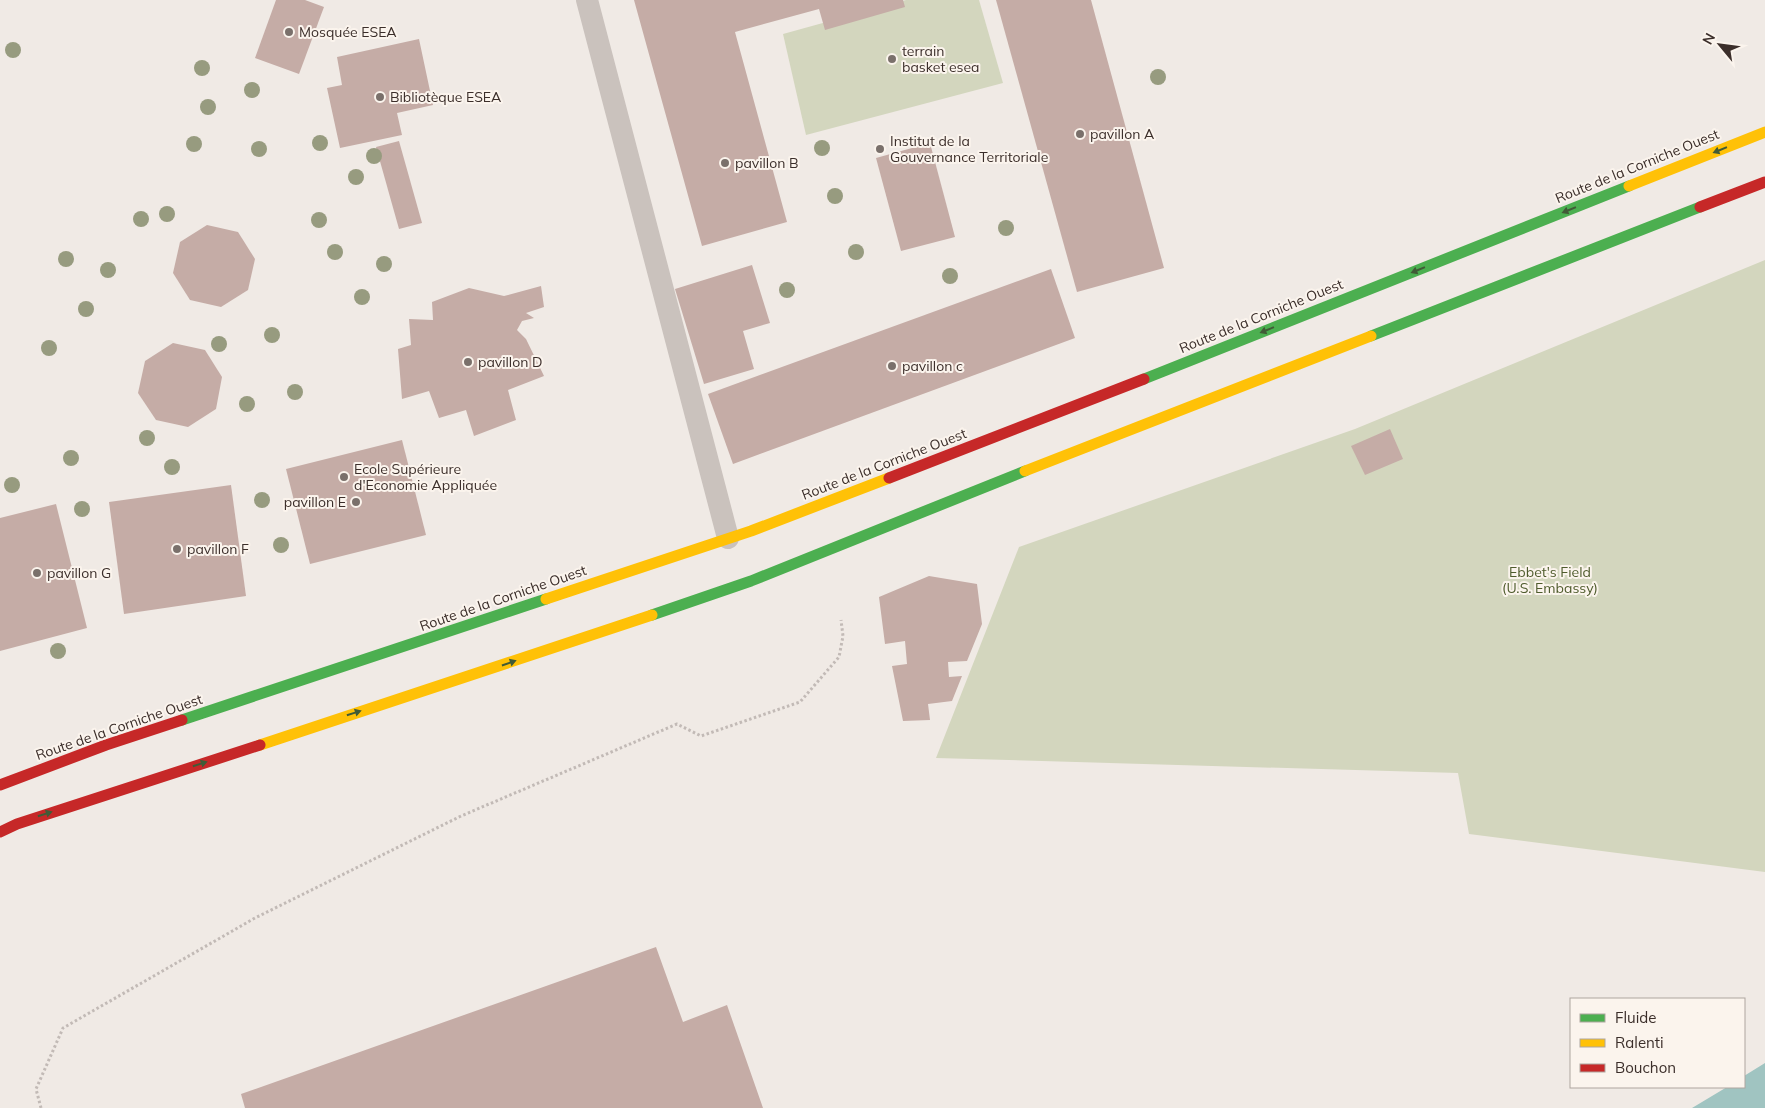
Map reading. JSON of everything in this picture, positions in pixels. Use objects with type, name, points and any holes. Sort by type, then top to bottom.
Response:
[{"type":"highway","name":"Route de la Corniche Ouest","points":[[0,785],[106,745],[728,538],[1052,416],[1765,132]]},
{"type":"highway","points":[[0,832],[26,821],[492,669],[751,581],[1055,459],[1765,182]]},
{"type":"lane","points":[[587,0],[728,538]]},
{"type":"path","points":[[41,1108],[36,1089],[63,1028],[256,918],[462,816],[677,724],[701,736],[800,702],[839,657],[843,636],[841,620]]},
{"type":"green space","name":"terrain basket esea","points":[[906,0],[979,0],[1003,83],[806,135],[783,34]]},
{"type":"green space","name":"Ebbet's Field (U.S. Embassy)","points":[[1765,260],[1765,872],[1469,834],[1458,773],[936,758],[1019,547],[1355,429]]},
{"type":"water","points":[[1765,1063],[1765,1108],[1692,1108],[1725,1088],[1745,1088],[1745,1075]]},
{"type":"building","name":"Mosquée ESEA","points":[[276,0],[305,0],[324,7],[299,74],[255,58]]},
{"type":"building","points":[[634,0],[903,0],[905,7],[825,30],[819,9],[735,32],[787,222],[702,246]]},
{"type":"building","name":"pavillon A","points":[[996,0],[1091,0],[1164,268],[1077,292]]},
{"type":"building","name":"Bibliotèque ESEA","points":[[419,39],[433,105],[397,113],[402,135],[340,148],[327,88],[342,85],[337,57]]},
{"type":"building","points":[[399,141],[422,223],[399,229],[376,147]]},
{"type":"building","points":[[930,143],[955,237],[901,251],[876,158]]},
{"type":"building","points":[[207,225],[238,232],[255,259],[248,290],[221,307],[190,300],[173,273],[180,242]]},
{"type":"building","points":[[752,265],[770,323],[743,331],[754,369],[704,384],[675,289]]},
{"type":"building","name":"pavillon c","points":[[1051,269],[1075,338],[733,464],[708,394]]},
{"type":"building","name":"pavillon D","points":[[541,286],[544,307],[526,313],[534,318],[522,321],[517,330],[526,339],[544,376],[508,390],[516,420],[474,436],[466,410],[439,418],[429,391],[402,399],[398,349],[411,345],[409,319],[433,320],[432,302],[469,288],[504,296]]},
{"type":"building","points":[[173,343],[205,350],[222,377],[216,409],[188,427],[156,420],[138,393],[145,361]]},
{"type":"building","points":[[1390,429],[1403,459],[1365,475],[1351,446]]},
{"type":"building","name":"pavillon E","points":[[402,440],[426,535],[310,564],[286,469]]},
{"type":"building","name":"pavillon F","points":[[231,485],[246,596],[124,614],[109,502]]},
{"type":"building","name":"pavillon G","points":[[56,504],[87,628],[0,651],[0,518]]},
{"type":"building","points":[[929,576],[977,584],[982,624],[967,661],[948,662],[949,677],[962,676],[952,701],[928,704],[930,720],[903,721],[892,666],[907,664],[905,641],[885,644],[879,597]]},
{"type":"building","points":[[656,947],[683,1022],[727,1005],[763,1108],[245,1108],[241,1094]]},
{"type":"traffic: fast","points":[[1144,379],[1629,186]]},
{"type":"traffic: fast","points":[[1371,336],[1700,207]]},
{"type":"traffic: fast","points":[[652,615],[751,581],[1025,471]]},
{"type":"traffic: fast","points":[[182,720],[546,599]]},
{"type":"traffic: slow","points":[[1629,186],[1765,132]]},
{"type":"traffic: slow","points":[[1025,471],[1371,336]]},
{"type":"traffic: slow","points":[[546,599],[751,531],[889,478]]},
{"type":"traffic: slow","points":[[260,745],[652,615]]},
{"type":"traffic: jam","points":[[1700,207],[1765,182]]},
{"type":"traffic: jam","points":[[889,478],[1144,379]]},
{"type":"traffic: jam","points":[[0,785],[106,745],[182,720]]},
{"type":"traffic: jam","points":[[0,832],[17,824],[260,745]]},
{"type":"place","name":"Mosquée ESEA","points":[[289,32]]},
{"type":"place","name":"terrain basket esea","points":[[892,59]]},
{"type":"place","name":"Bibliotèque ESEA","points":[[380,97]]},
{"type":"place","name":"pavillon A","points":[[1080,134]]},
{"type":"place","name":"Institut de la Gouvernance Territoriale","points":[[880,149]]},
{"type":"place","name":"pavillon B","points":[[725,163]]},
{"type":"place","name":"pavillon D","points":[[468,362]]},
{"type":"place","name":"pavillon c","points":[[892,366]]},
{"type":"place","name":"Ecole Supérieure d'Economie Appliquée","points":[[344,477]]},
{"type":"place","name":"pavillon E","points":[[356,502]]},
{"type":"place","name":"pavillon F","points":[[177,549]]},
{"type":"place","name":"pavillon G","points":[[37,573]]}]
